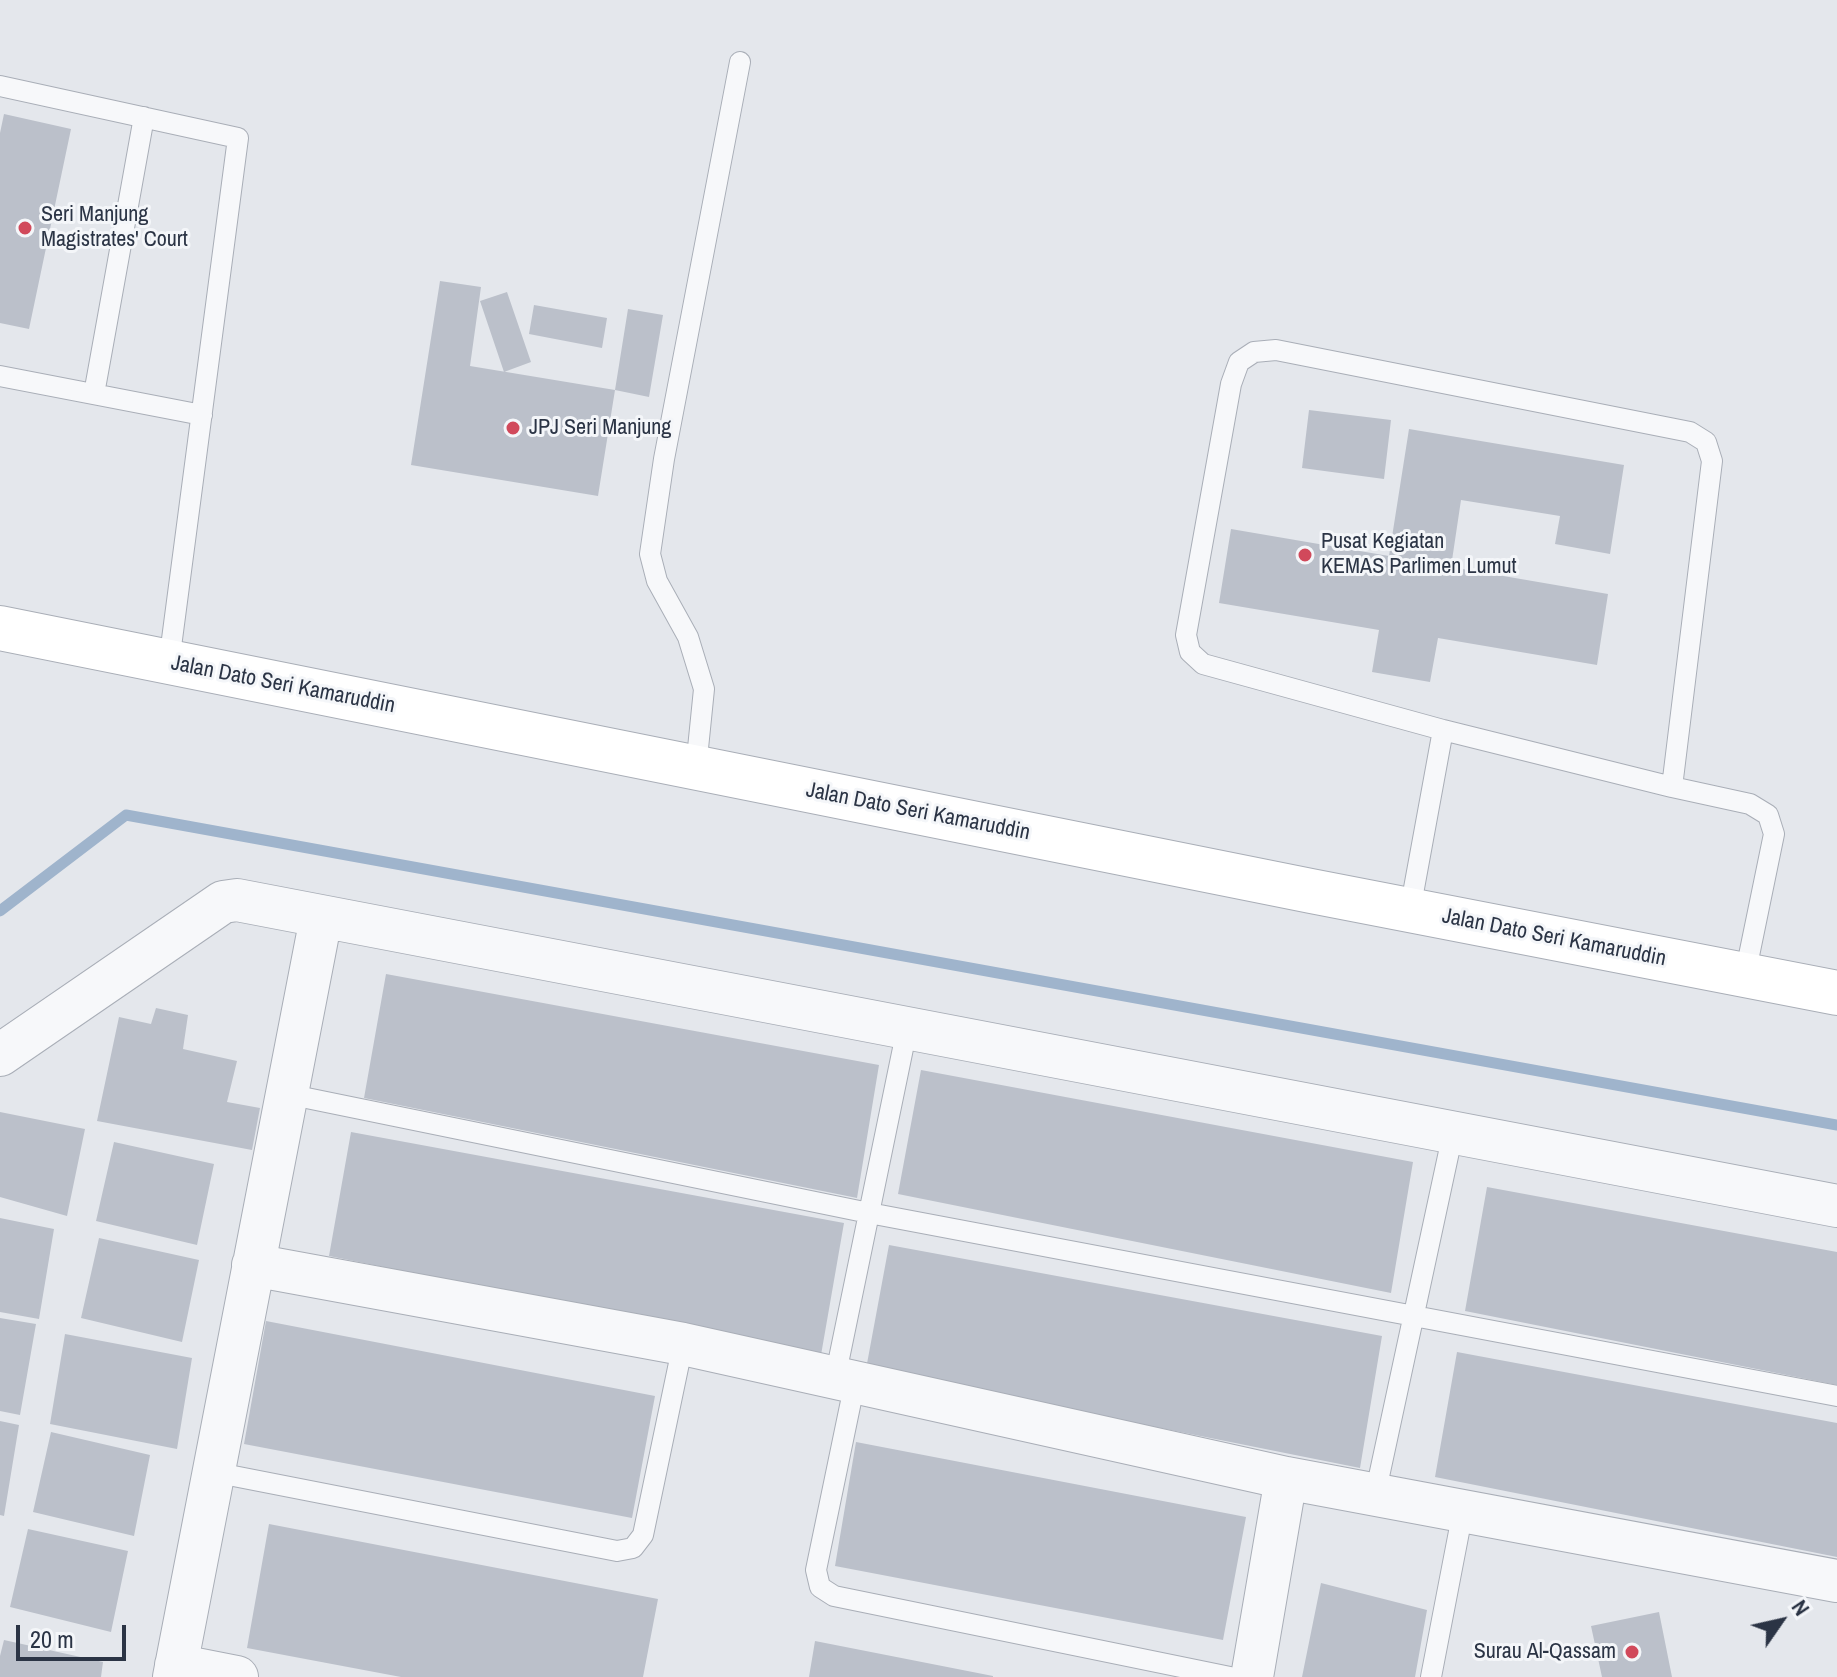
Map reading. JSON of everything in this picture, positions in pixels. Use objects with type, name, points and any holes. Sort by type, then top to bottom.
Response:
[{"type":"street","name":"Jalan Dato Seri Kamaruddin","points":[[0,628],[1837,993]]},
{"type":"street","points":[[0,1055],[223,902],[237,900],[1837,1206]]},
{"type":"street","points":[[237,1677],[175,1671],[321,918]]},
{"type":"street","points":[[253,1265],[683,1344],[1286,1478],[1837,1581]]},
{"type":"street","points":[[1252,1677],[1286,1478]]},
{"type":"lane","points":[[696,768],[704,689],[688,637],[657,581],[650,554],[664,459],[740,62]]},
{"type":"lane","points":[[0,86],[238,138],[169,662]]},
{"type":"lane","points":[[94,394],[144,117]]},
{"type":"lane","points":[[1672,787],[1712,461],[1706,442],[1690,432],[1276,350],[1254,352],[1239,362],[1231,384],[1186,635],[1190,652],[1203,664],[1443,730],[1672,787],[1750,804],[1768,815],[1774,834],[1745,975]]},
{"type":"lane","points":[[0,376],[202,415]]},
{"type":"lane","points":[[1410,910],[1443,730]]},
{"type":"lane","points":[[907,1029],[869,1213],[816,1570],[820,1587],[834,1596],[1230,1677]]},
{"type":"lane","points":[[287,1094],[869,1213],[1837,1396]]},
{"type":"lane","points":[[1375,1495],[1453,1133]]},
{"type":"lane","points":[[213,1472],[617,1551],[633,1548],[643,1535],[683,1344]]},
{"type":"lane","points":[[1431,1677],[1463,1511]]},
{"type":"building","name":"Seri Manjung Magistrates' Court","points":[[4,114],[71,129],[29,329],[0,323],[0,133]]},
{"type":"building","name":"JPJ Seri Manjung","points":[[440,281],[481,287],[470,366],[615,390],[598,496],[411,465]]},
{"type":"building","points":[[507,292],[531,362],[504,372],[480,301]]},
{"type":"building","points":[[534,305],[607,318],[602,348],[529,334]]},
{"type":"building","points":[[628,309],[663,315],[649,397],[615,390]]},
{"type":"building","points":[[1309,410],[1391,420],[1384,479],[1302,468]]},
{"type":"building","name":"Pusat Kegiatan KEMAS Parlimen Lumut","points":[[1409,429],[1624,465],[1610,554],[1555,544],[1560,516],[1461,500],[1451,567],[1608,594],[1597,665],[1438,638],[1430,682],[1372,672],[1379,630],[1219,603],[1231,529],[1389,556]]},
{"type":"building","points":[[386,974],[879,1065],[857,1198],[364,1098]]},
{"type":"building","points":[[156,1008],[188,1015],[183,1049],[237,1061],[227,1102],[260,1108],[252,1150],[97,1121],[119,1017],[151,1024]]},
{"type":"building","points":[[921,1070],[1413,1162],[1391,1293],[898,1194]]},
{"type":"building","points":[[0,1112],[85,1129],[67,1216],[0,1197]]},
{"type":"building","points":[[351,1132],[844,1223],[821,1355],[329,1256]]},
{"type":"building","points":[[114,1142],[214,1164],[197,1245],[96,1221]]},
{"type":"building","points":[[1487,1187],[1837,1252],[1837,1385],[1465,1311]]},
{"type":"building","points":[[0,1218],[54,1229],[39,1319],[0,1312]]},
{"type":"building","points":[[99,1238],[199,1260],[182,1342],[81,1318]]},
{"type":"building","points":[[889,1245],[1382,1336],[1360,1468],[866,1369]]},
{"type":"building","points":[[0,1318],[36,1324],[20,1415],[0,1411]]},
{"type":"building","points":[[266,1321],[655,1396],[632,1518],[244,1444]]},
{"type":"building","points":[[65,1334],[192,1358],[177,1449],[50,1424]]},
{"type":"building","points":[[1457,1352],[1837,1423],[1837,1557],[1435,1477]]},
{"type":"building","points":[[0,1421],[19,1425],[4,1516],[0,1515]]},
{"type":"building","points":[[51,1432],[150,1455],[134,1536],[33,1512]]},
{"type":"building","points":[[856,1442],[1246,1517],[1223,1640],[835,1566]]},
{"type":"building","points":[[269,1524],[658,1599],[643,1677],[401,1677],[247,1648]]},
{"type":"building","points":[[28,1529],[128,1551],[111,1632],[10,1607]]},
{"type":"building","points":[[1321,1583],[1427,1610],[1415,1677],[1302,1677]]},
{"type":"building","name":"Surau Al-Qassam","points":[[1659,1612],[1672,1677],[1602,1677],[1591,1626]]},
{"type":"building","points":[[4,1640],[103,1662],[101,1677],[0,1677]]},
{"type":"building","points":[[815,1641],[993,1676],[993,1677],[809,1677]]},
{"type":"waterway","points":[[0,911],[126,815],[1837,1125]]},
{"type":"place","name":"Seri Manjung Magistrates' Court","points":[[25,228]]},
{"type":"place","name":"JPJ Seri Manjung","points":[[513,428]]},
{"type":"place","name":"Pusat Kegiatan KEMAS Parlimen Lumut","points":[[1305,555]]},
{"type":"place","name":"Surau Al-Qassam","points":[[1632,1652]]}]
